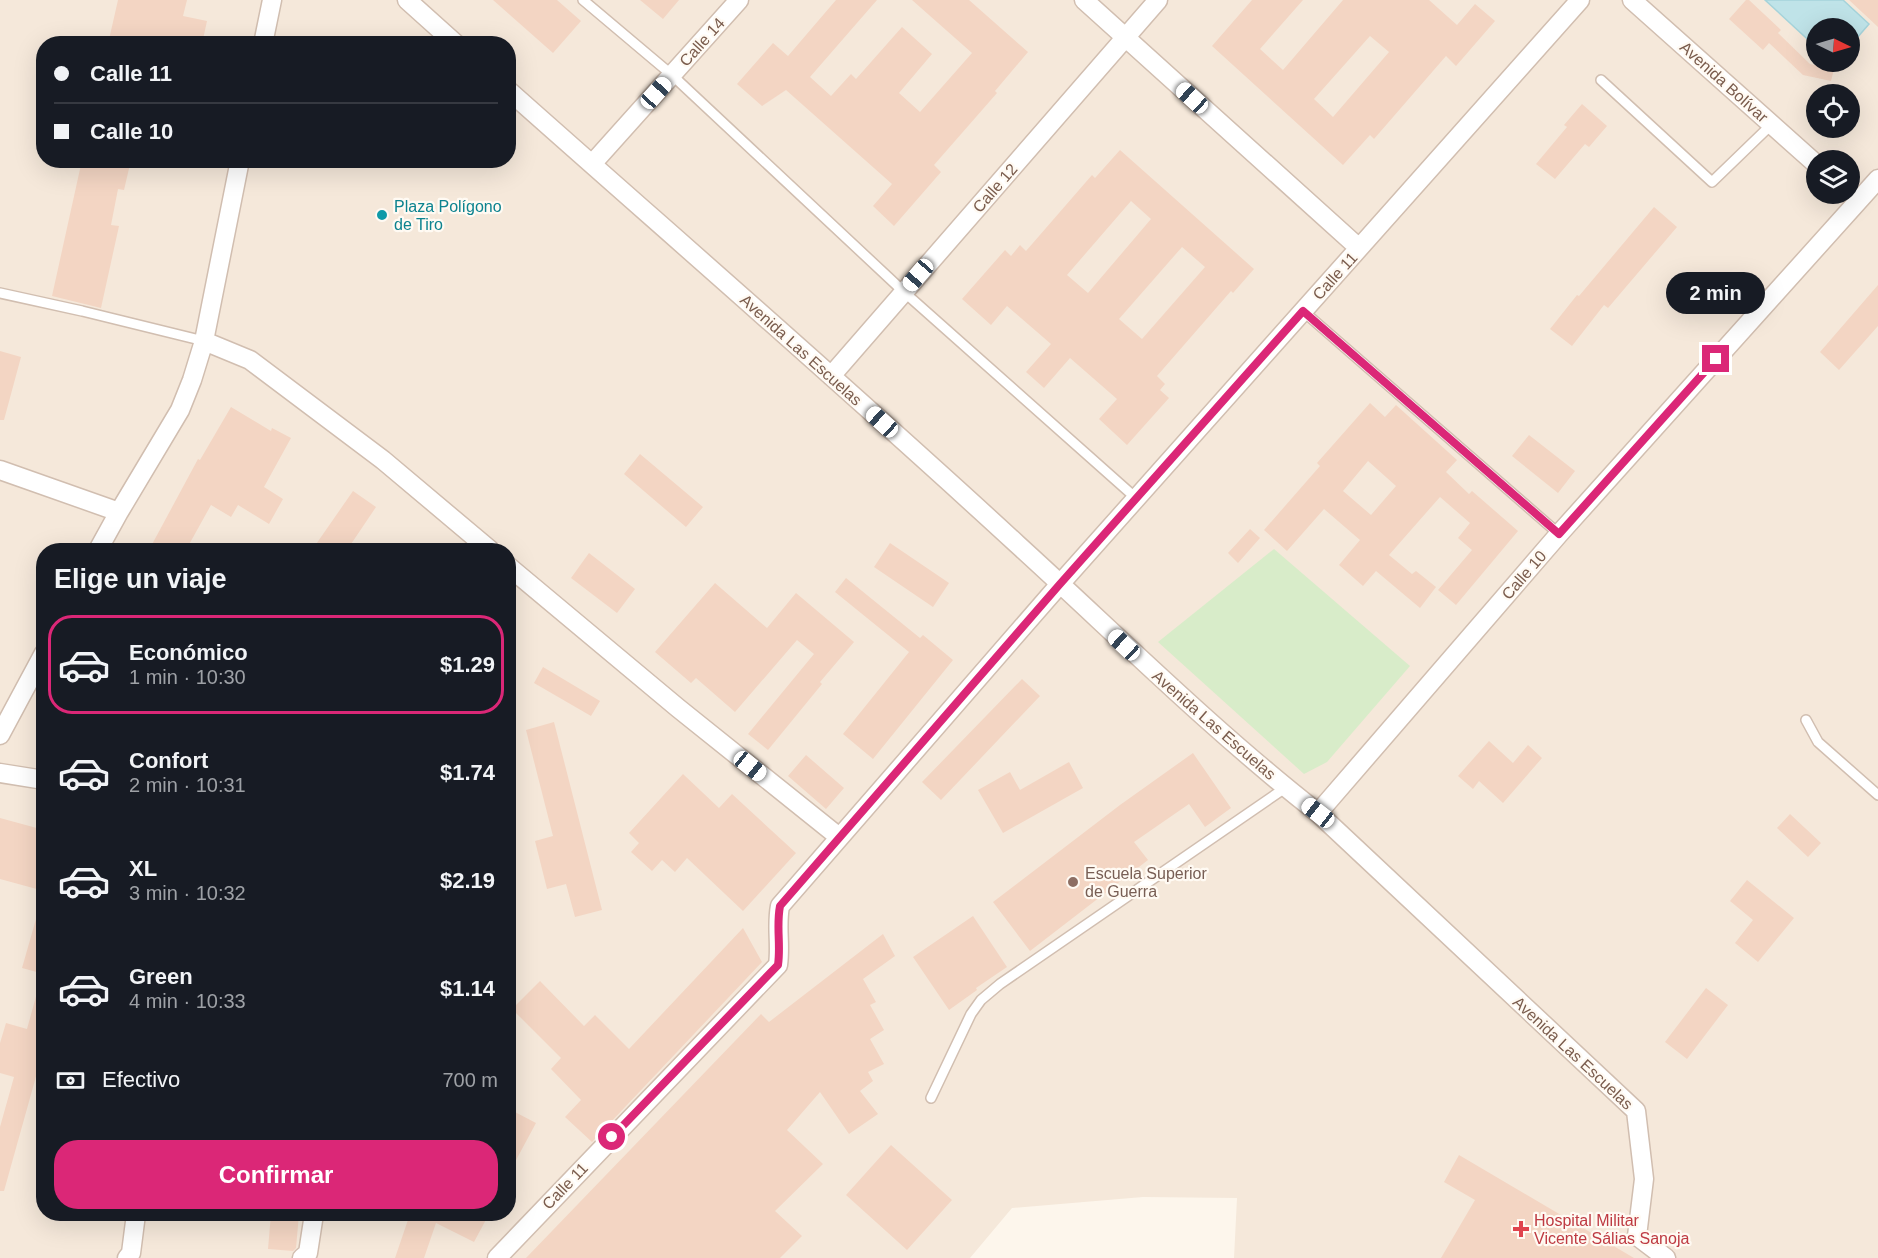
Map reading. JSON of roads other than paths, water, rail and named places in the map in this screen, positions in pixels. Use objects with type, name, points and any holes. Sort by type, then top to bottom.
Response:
[{"type":"street","points":[[265,36],[272,0]]},
{"type":"street","points":[[407,0],[447,36]]},
{"type":"street","name":"Calle 14","points":[[592,164],[739,0]]},
{"type":"street","points":[[1084,0],[1359,248]]},
{"type":"street","name":"Calle 12","points":[[831,376],[1158,0]]},
{"type":"street","name":"Calle 11","points":[[497,1258],[778,965],[780,946],[777,924],[780,906],[1060,584],[1580,0]]},
{"type":"street","name":"Avenida Bolívar","points":[[1632,0],[1806,155]]},
{"type":"street","name":"Avenida Las Escuelas","points":[[516,97],[831,376],[1173,690],[1285,788],[1318,813],[1636,1111],[1644,1179],[1637,1236],[1666,1258]]},
{"type":"street","points":[[102,543],[180,410],[204,341],[238,168]]},
{"type":"street","name":"Calle 10","points":[[1860,192],[1878,178]]},
{"type":"street","name":"Calle 10","points":[[1318,813],[1848,204]]},
{"type":"street","points":[[204,341],[250,360],[383,460],[482,543]]},
{"type":"street","points":[[0,470],[119,512]]},
{"type":"street","points":[[516,573],[678,708],[839,837]]},
{"type":"street","points":[[0,735],[6,709],[36,665]]},
{"type":"street","points":[[0,773],[36,779]]},
{"type":"street","points":[[127,1258],[131,1253],[134,1221]]},
{"type":"street","points":[[302,1258],[308,1253],[313,1221]]},
{"type":"lane","points":[[583,0],[672,75],[904,292],[1137,499]]},
{"type":"lane","points":[[1601,80],[1712,182],[1772,124]]},
{"type":"lane","points":[[0,293],[204,341]]},
{"type":"lane","points":[[1303,311],[1559,534]]},
{"type":"lane","points":[[1806,720],[1818,742],[1878,795]]},
{"type":"lane","points":[[931,1098],[971,1014],[981,1000],[1000,984],[1285,788]]},
{"type":"water","points":[[1765,0],[1843,0],[1869,24],[1860,34],[1860,18],[1806,18],[1806,38]]},
{"type":"place","name":"Plaza Polígono de Tiro","points":[[382,215]]},
{"type":"place","name":"Escuela Superior de Guerra","points":[[1073,882]]},
{"type":"place","name":"Hospital Militar Vicente Sálias Sanoja","points":[[1521,1229]]}]
